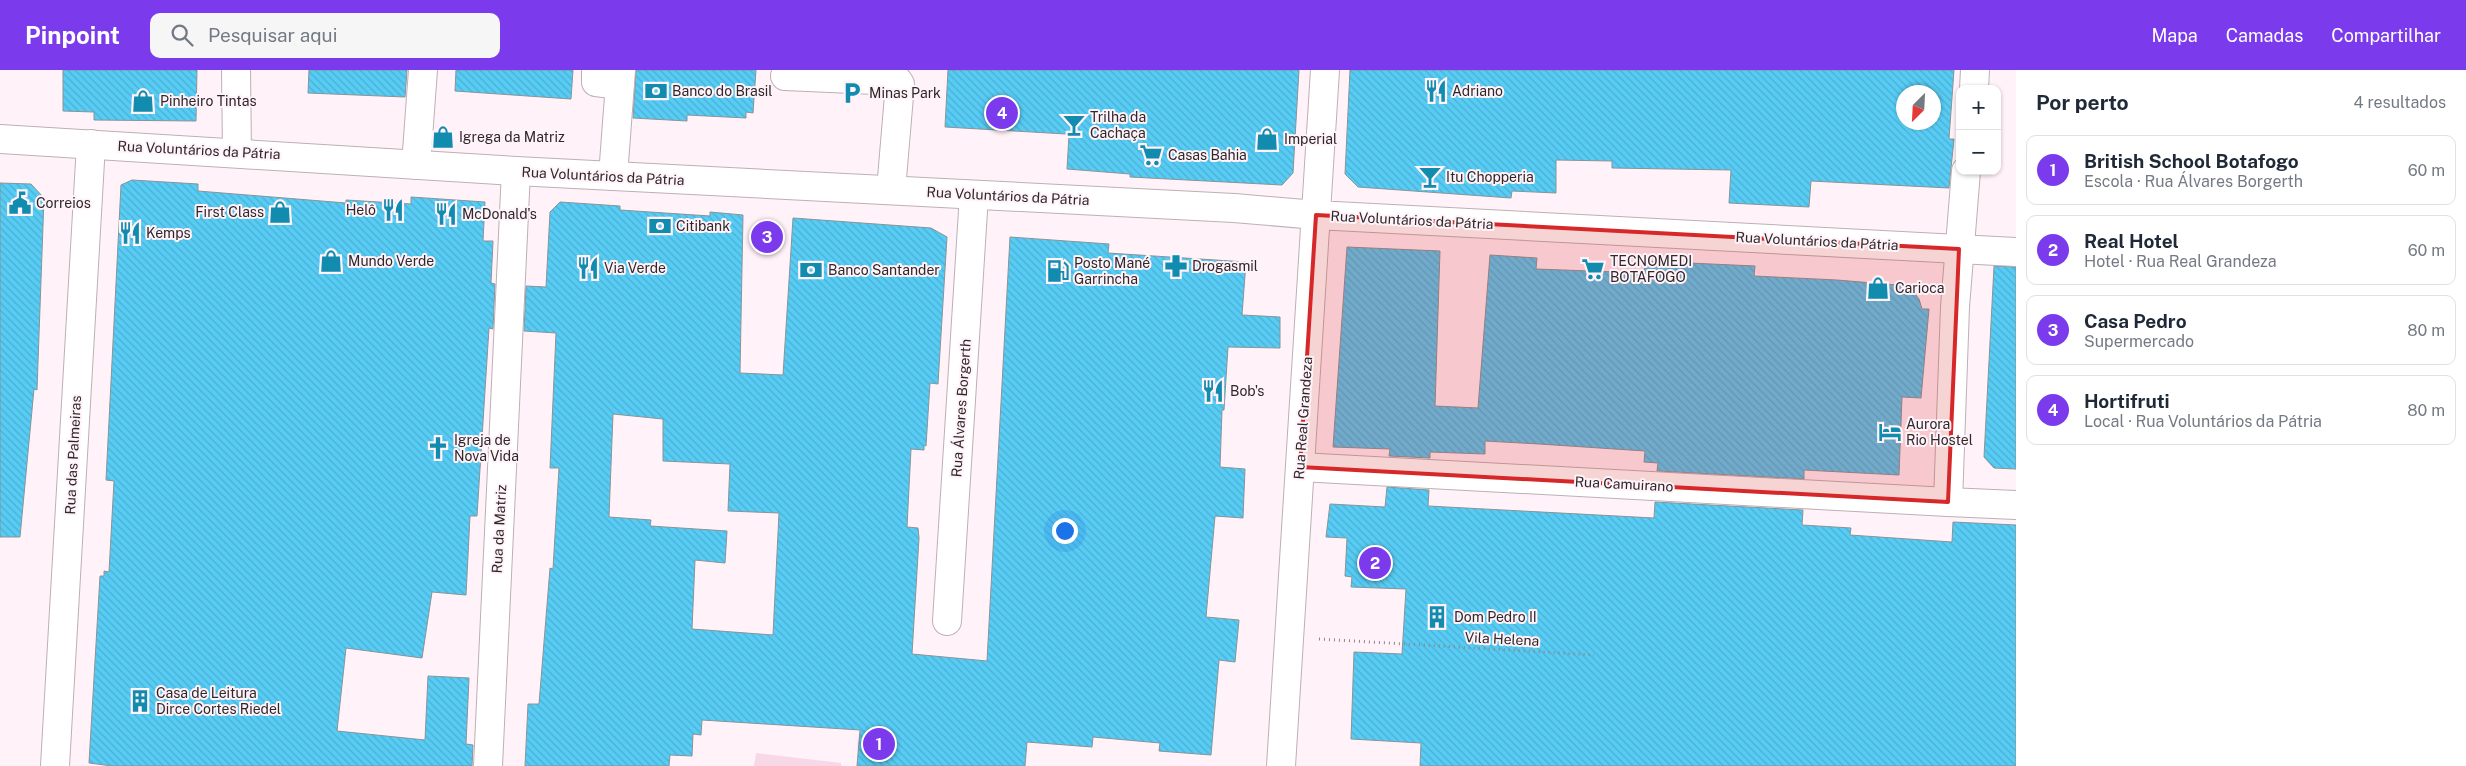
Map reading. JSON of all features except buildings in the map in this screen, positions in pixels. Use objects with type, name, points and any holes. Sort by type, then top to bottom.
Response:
[{"type":"street","points":[[236,70],[237,152]]},
{"type":"street","points":[[416,165],[424,70]]},
{"type":"street","points":[[596,70],[596,82],[620,78],[613,176]]},
{"type":"street","name":"Rua Real Grandeza","points":[[1281,766],[1325,70]]},
{"type":"street","points":[[1974,85],[1975,70]]},
{"type":"street","points":[[785,76],[898,81],[900,84],[891,190]]},
{"type":"street","name":"Rua Voluntários da Pátria","points":[[0,139],[237,152],[516,171],[1244,208],[1316,215],[2016,252]]},
{"type":"street","name":"Rua das Palmeiras","points":[[55,766],[91,144]]},
{"type":"street","name":"Rua da Matriz","points":[[488,766],[516,171]]},
{"type":"street","points":[[1948,502],[1959,249],[1966,175]]},
{"type":"street","name":"Rua Álvares Borgerth","points":[[947,621],[974,195]]},
{"type":"street","name":"Rua Camuirano","points":[[1300,467],[2016,505]]},
{"type":"path","name":"Vila Helena","points":[[1289,636],[1594,655]]},
{"type":"highlighted area","points":[[1316,215],[1959,249],[1948,502],[1300,467]]},
{"type":"shaded area","points":[[756,753],[841,763],[841,766],[754,766]]},
{"type":"place","name":"Banco do Brasil","points":[[656,91]]},
{"type":"place","name":"Adriano","points":[[1436,91]]},
{"type":"place","name":"Minas Park","points":[[852,93]]},
{"type":"place","name":"Pinheiro Tintas","points":[[143,101]]},
{"type":"place","name":"Hortifruti","points":[[1002,113]]},
{"type":"place","name":"Trilha da Cachaça","points":[[1074,125]]},
{"type":"place","name":"Igrega da Matriz","points":[[443,137]]},
{"type":"place","name":"Imperial","points":[[1267,139]]},
{"type":"place","name":"Casas Bahia","points":[[1151,155]]},
{"type":"place","name":"Itu Chopperia","points":[[1430,177]]},
{"type":"place","name":"Correios","points":[[20,203]]},
{"type":"place","name":"Helô","points":[[393,210]]},
{"type":"place","name":"First Class","points":[[280,212]]},
{"type":"place","name":"McDonald's","points":[[446,214]]},
{"type":"place","name":"Citibank","points":[[660,226]]},
{"type":"place","name":"Kemps","points":[[130,233]]},
{"type":"place","name":"Casa Pedro","points":[[767,237]]},
{"type":"place","name":"Mundo Verde","points":[[331,261]]},
{"type":"place","name":"Drogasmil","points":[[1176,266]]},
{"type":"place","name":"Via Verde","points":[[588,268]]},
{"type":"place","name":"TECNOMEDI BOTAFOGO","points":[[1593,269]]},
{"type":"place","name":"Banco Santander","points":[[811,270]]},
{"type":"place","name":"Posto Mané Garrincha","points":[[1058,271]]},
{"type":"place","name":"Carioca","points":[[1878,288]]},
{"type":"place","name":"Bob's","points":[[1213,391]]},
{"type":"place","name":"Aurora Rio Hostel","points":[[1890,432]]},
{"type":"place","name":"Igreja de Nova Vida","points":[[438,448]]},
{"type":"place","name":"Real Hotel","points":[[1375,563]]},
{"type":"place","name":"Dom Pedro II","points":[[1437,617]]},
{"type":"place","name":"Casa de Leitura Dirce Cortes Riedel","points":[[140,701]]},
{"type":"place","name":"British School Botafogo","points":[[879,744]]}]
